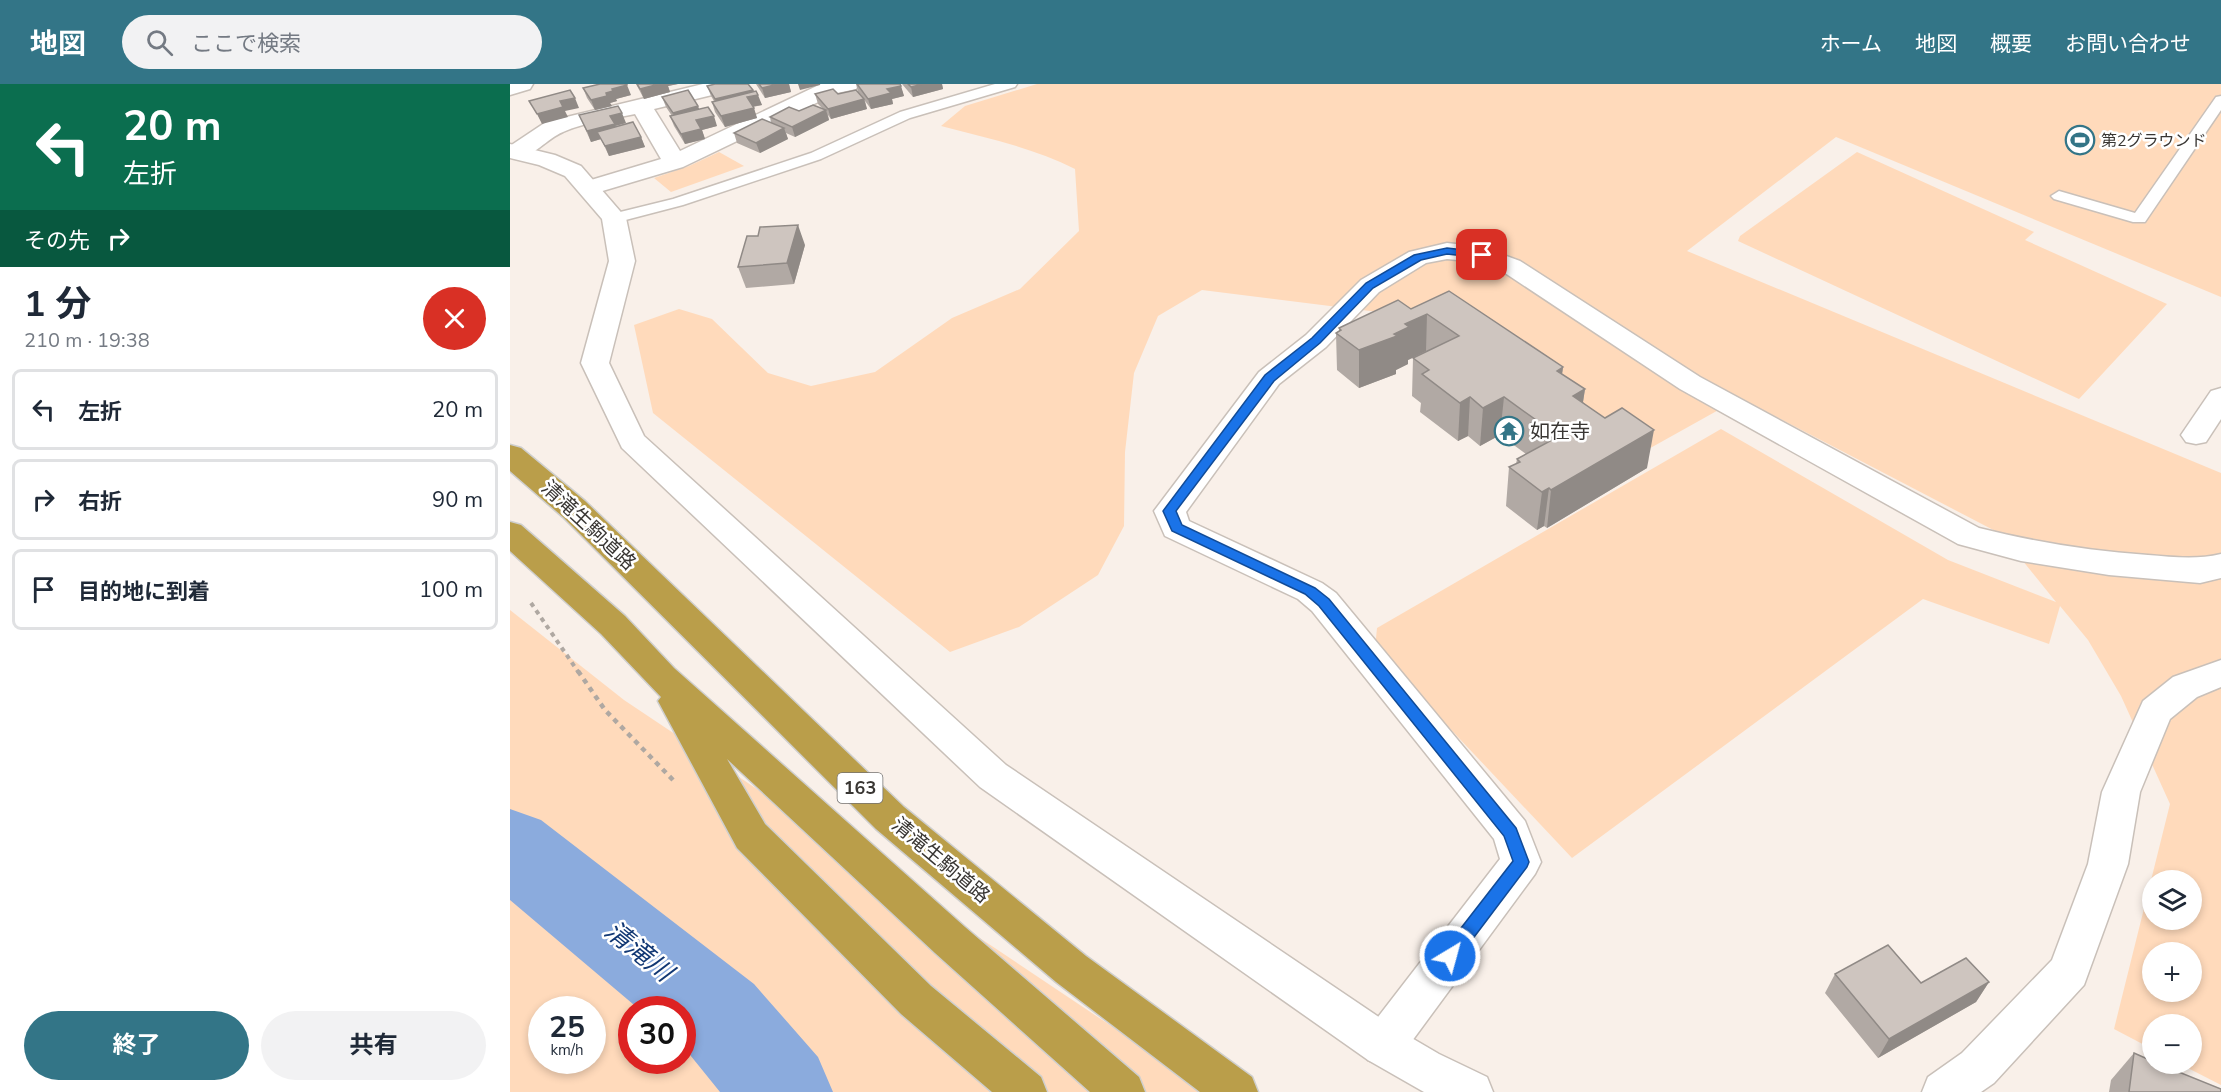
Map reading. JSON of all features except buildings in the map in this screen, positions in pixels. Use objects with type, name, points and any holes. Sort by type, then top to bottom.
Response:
[{"type":"highway","name":"清滝生駒道路","points":[[510,455],[582,517],[890,818],[1071,969],[1236,1092]]},
{"type":"highway","name":"163","points":[[510,533],[613,625],[662,676],[950,940],[1123,1092]]},
{"type":"highway","points":[[662,676],[751,836],[916,1000],[1025,1092]]},
{"type":"street","points":[[510,89],[522,84]]},
{"type":"street","points":[[514,152],[554,127],[729,84]]},
{"type":"street","points":[[589,188],[675,162],[830,88],[849,84]]},
{"type":"street","points":[[641,105],[675,162]]},
{"type":"street","points":[[514,152],[547,160],[573,171],[614,218],[622,261],[595,363],[632,441],[993,776],[1383,1045],[1423,1069],[1471,1092]]},
{"type":"street","points":[[1383,1045],[1521,862],[1511,832],[1324,602],[1310,591],[1176,528],[1170,511],[1269,378],[1316,341],[1370,286],[1418,257],[1447,251],[1482,255],[1511,266],[1690,383],[1969,536],[2021,550],[2109,564],[2200,571],[2221,566]]},
{"type":"street","points":[[2196,435],[2221,397]]},
{"type":"street","points":[[1944,1092],[1978,1068],[2069,972],[2108,864],[2121,792],[2156,711],[2185,687],[2221,673]]},
{"type":"lane","points":[[614,218],[678,202],[763,174],[816,156],[905,115],[1010,84]]},
{"type":"lane","points":[[2059,196],[2139,219],[2221,100]]},
{"type":"shaded area","points":[[1037,84],[2221,84],[2221,297],[1836,137],[1687,251],[2221,473],[2221,1085],[2200,1074],[2202,1074],[2202,1014],[2142,1014],[2142,1044],[2114,1029],[2142,916],[2142,930],[2202,930],[2202,870],[2154,870],[2170,804],[2121,696],[2088,640],[2060,606],[2049,644],[1923,599],[1572,858],[1375,649],[1377,628],[1721,429],[1948,560],[2056,602],[2001,534],[1740,398],[1645,451],[1434,319],[1202,290],[1158,316],[1134,373],[1125,452],[1124,526],[1098,575],[1019,627],[950,652],[653,413],[634,325],[679,309],[712,319],[768,373],[811,386],[875,372],[952,318],[1020,289],[1079,231],[1075,169],[1027,149],[941,126],[965,106]]},
{"type":"shaded area","points":[[719,152],[744,166],[671,192],[654,178],[689,166]]},
{"type":"shaded area","points":[[1857,152],[2034,232],[2025,240],[2167,304],[2079,399],[1738,241],[1740,236]]},
{"type":"shaded area","points":[[510,610],[624,700],[1210,1092],[510,1092]]},
{"type":"waterway","name":"清滝川","points":[[510,847],[720,1016],[782,1092]]},
{"type":"place","name":"第2グラウンド","points":[[2080,140]]},
{"type":"place","name":"如在寺","points":[[1509,431]]},
{"type":"route","points":[[1450,956],[1521,862],[1511,832],[1324,602],[1310,591],[1176,528],[1170,511],[1269,378],[1316,341],[1370,286],[1418,257],[1447,251],[1482,255]]}]
